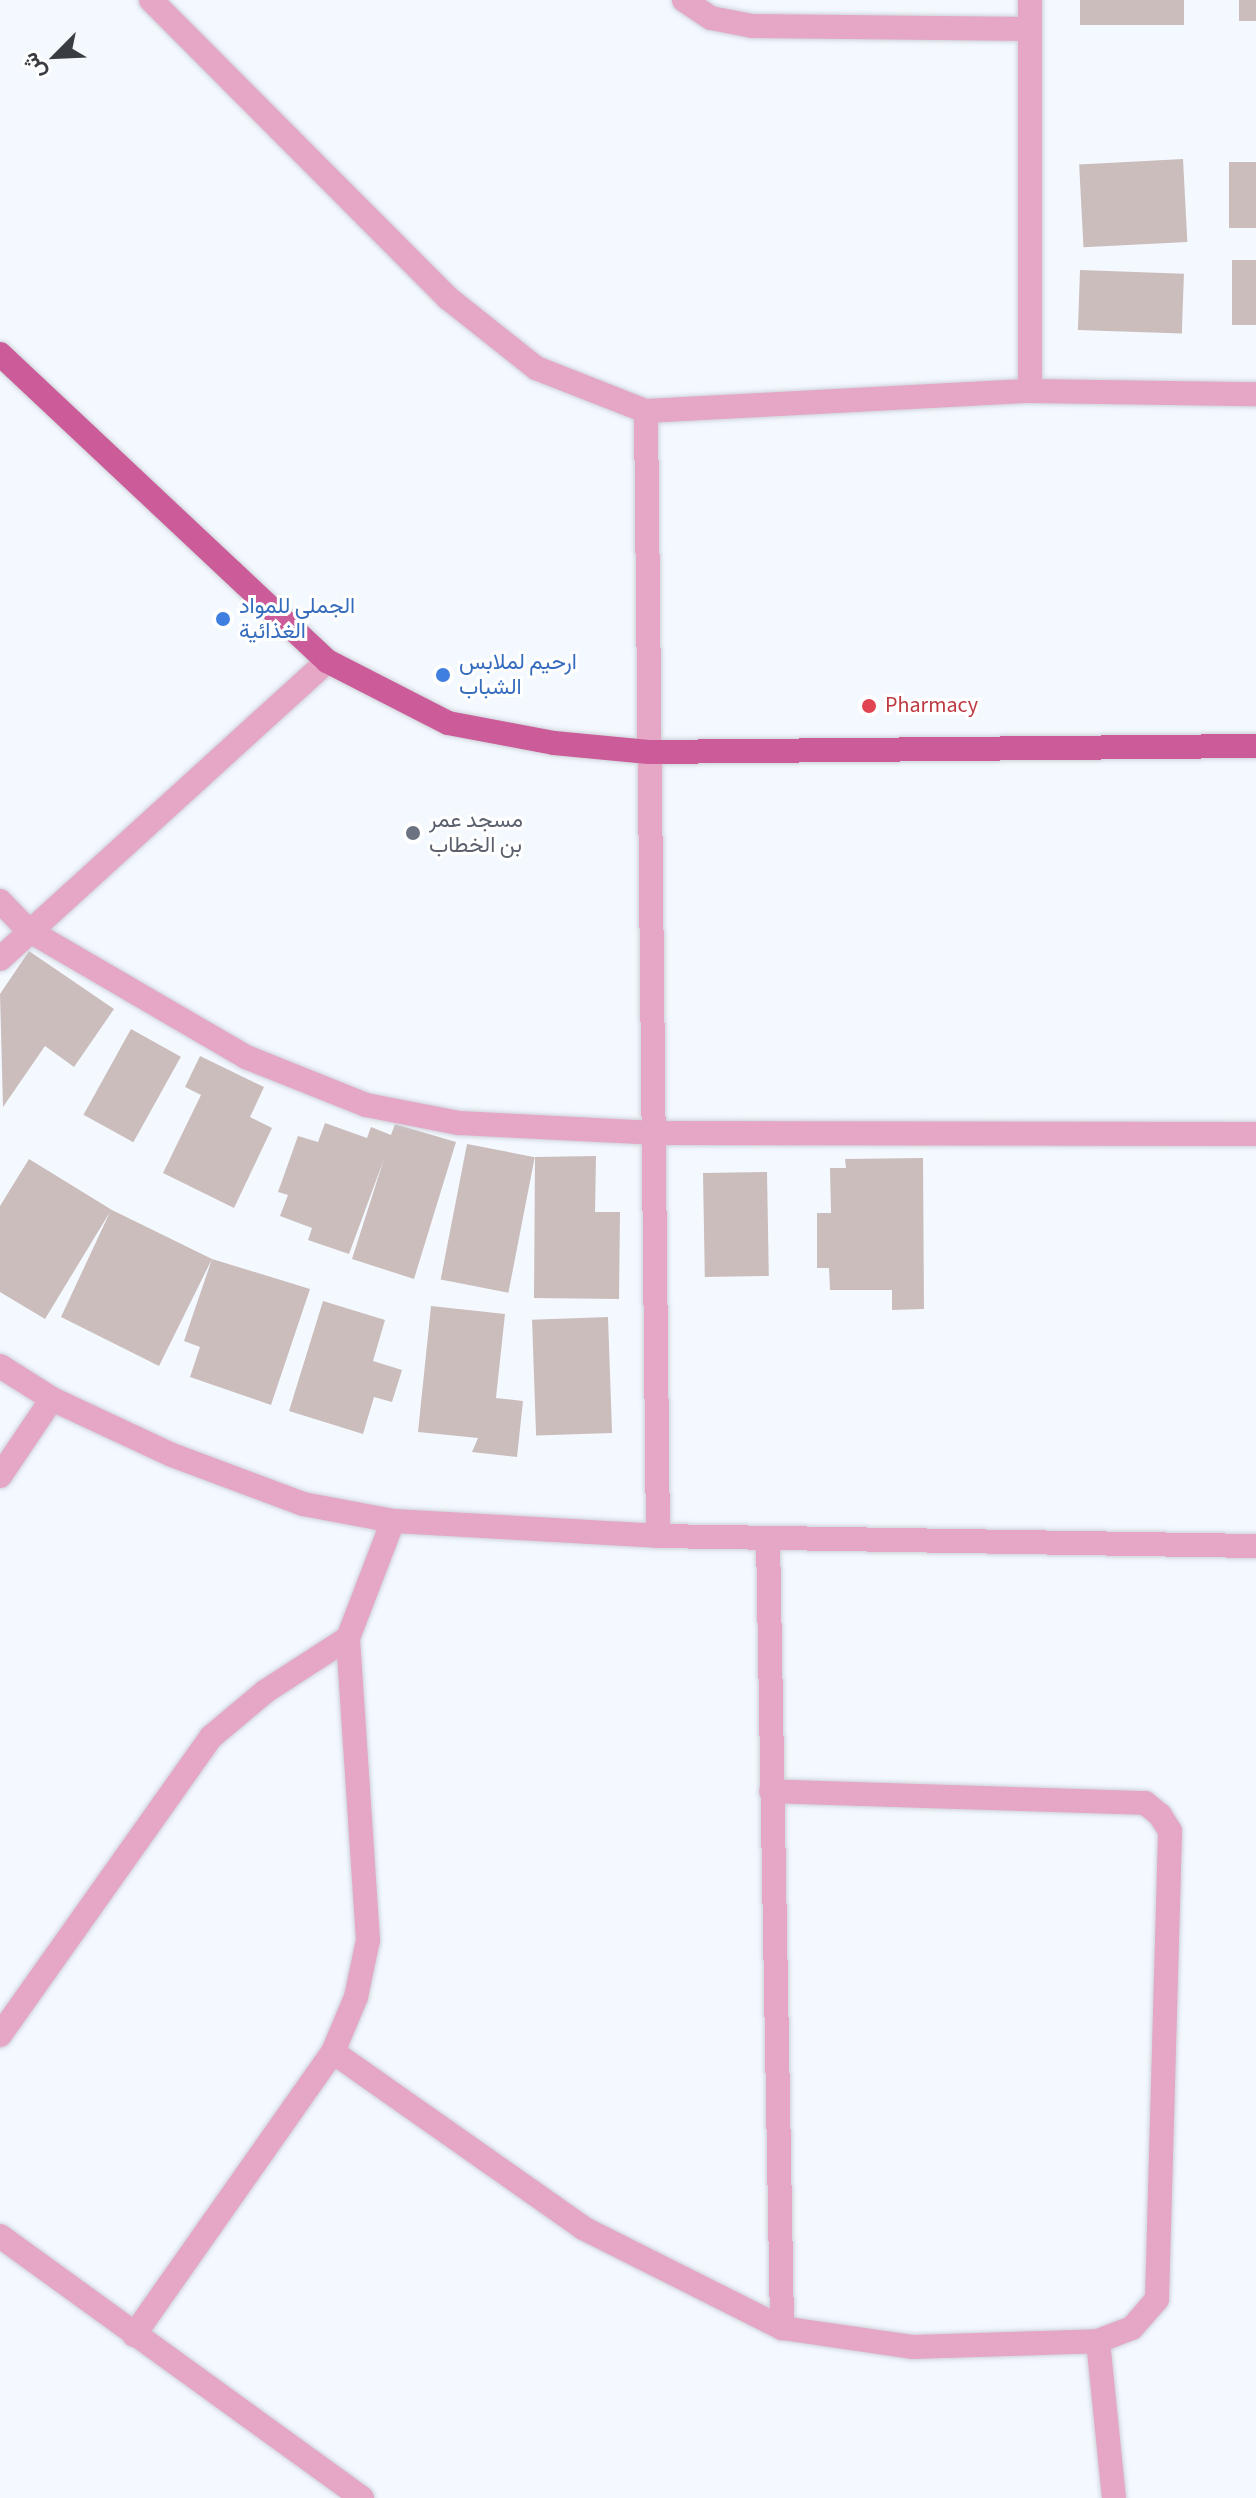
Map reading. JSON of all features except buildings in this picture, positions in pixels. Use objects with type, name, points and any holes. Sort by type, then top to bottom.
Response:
[{"type":"main road","points":[[0,354],[327,661],[448,723],[554,743],[649,752],[1256,746]]},
{"type":"street","points":[[151,0],[448,298],[536,368],[646,411],[1030,391],[1256,394]]},
{"type":"street","points":[[684,0],[711,18],[752,26],[1030,29]]},
{"type":"street","points":[[1030,0],[1030,391]]},
{"type":"street","points":[[646,411],[658,1536]]},
{"type":"street","points":[[0,959],[28,930],[327,661]]},
{"type":"street","points":[[0,901],[28,930],[246,1057],[366,1105],[459,1123],[654,1133],[1256,1134]]},
{"type":"street","points":[[0,1366],[52,1399],[172,1455],[303,1504],[393,1521],[658,1536],[1256,1546]]},
{"type":"street","points":[[0,1476],[52,1399]]},
{"type":"street","points":[[134,2335],[333,2052],[356,1997],[368,1940],[348,1638],[393,1521]]},
{"type":"street","points":[[768,1538],[782,2328]]},
{"type":"street","points":[[0,2035],[211,1737],[266,1691],[348,1638]]},
{"type":"street","points":[[333,2052],[583,2228],[782,2328],[912,2347],[1098,2341],[1132,2328],[1157,2299],[1170,1831],[1145,1803],[771,1791]]},
{"type":"street","points":[[0,2236],[362,2498]]},
{"type":"street","points":[[1098,2341],[1114,2498]]},
{"type":"place","name":"الجملي للمواد الغذائية","points":[[223,619]]},
{"type":"place","name":"ارحيم لملابس الشباب","points":[[443,675]]},
{"type":"place","name":"Pharmacy","points":[[869,706]]},
{"type":"place","name":"مسجد عمر بن الخطاب","points":[[413,833]]}]
